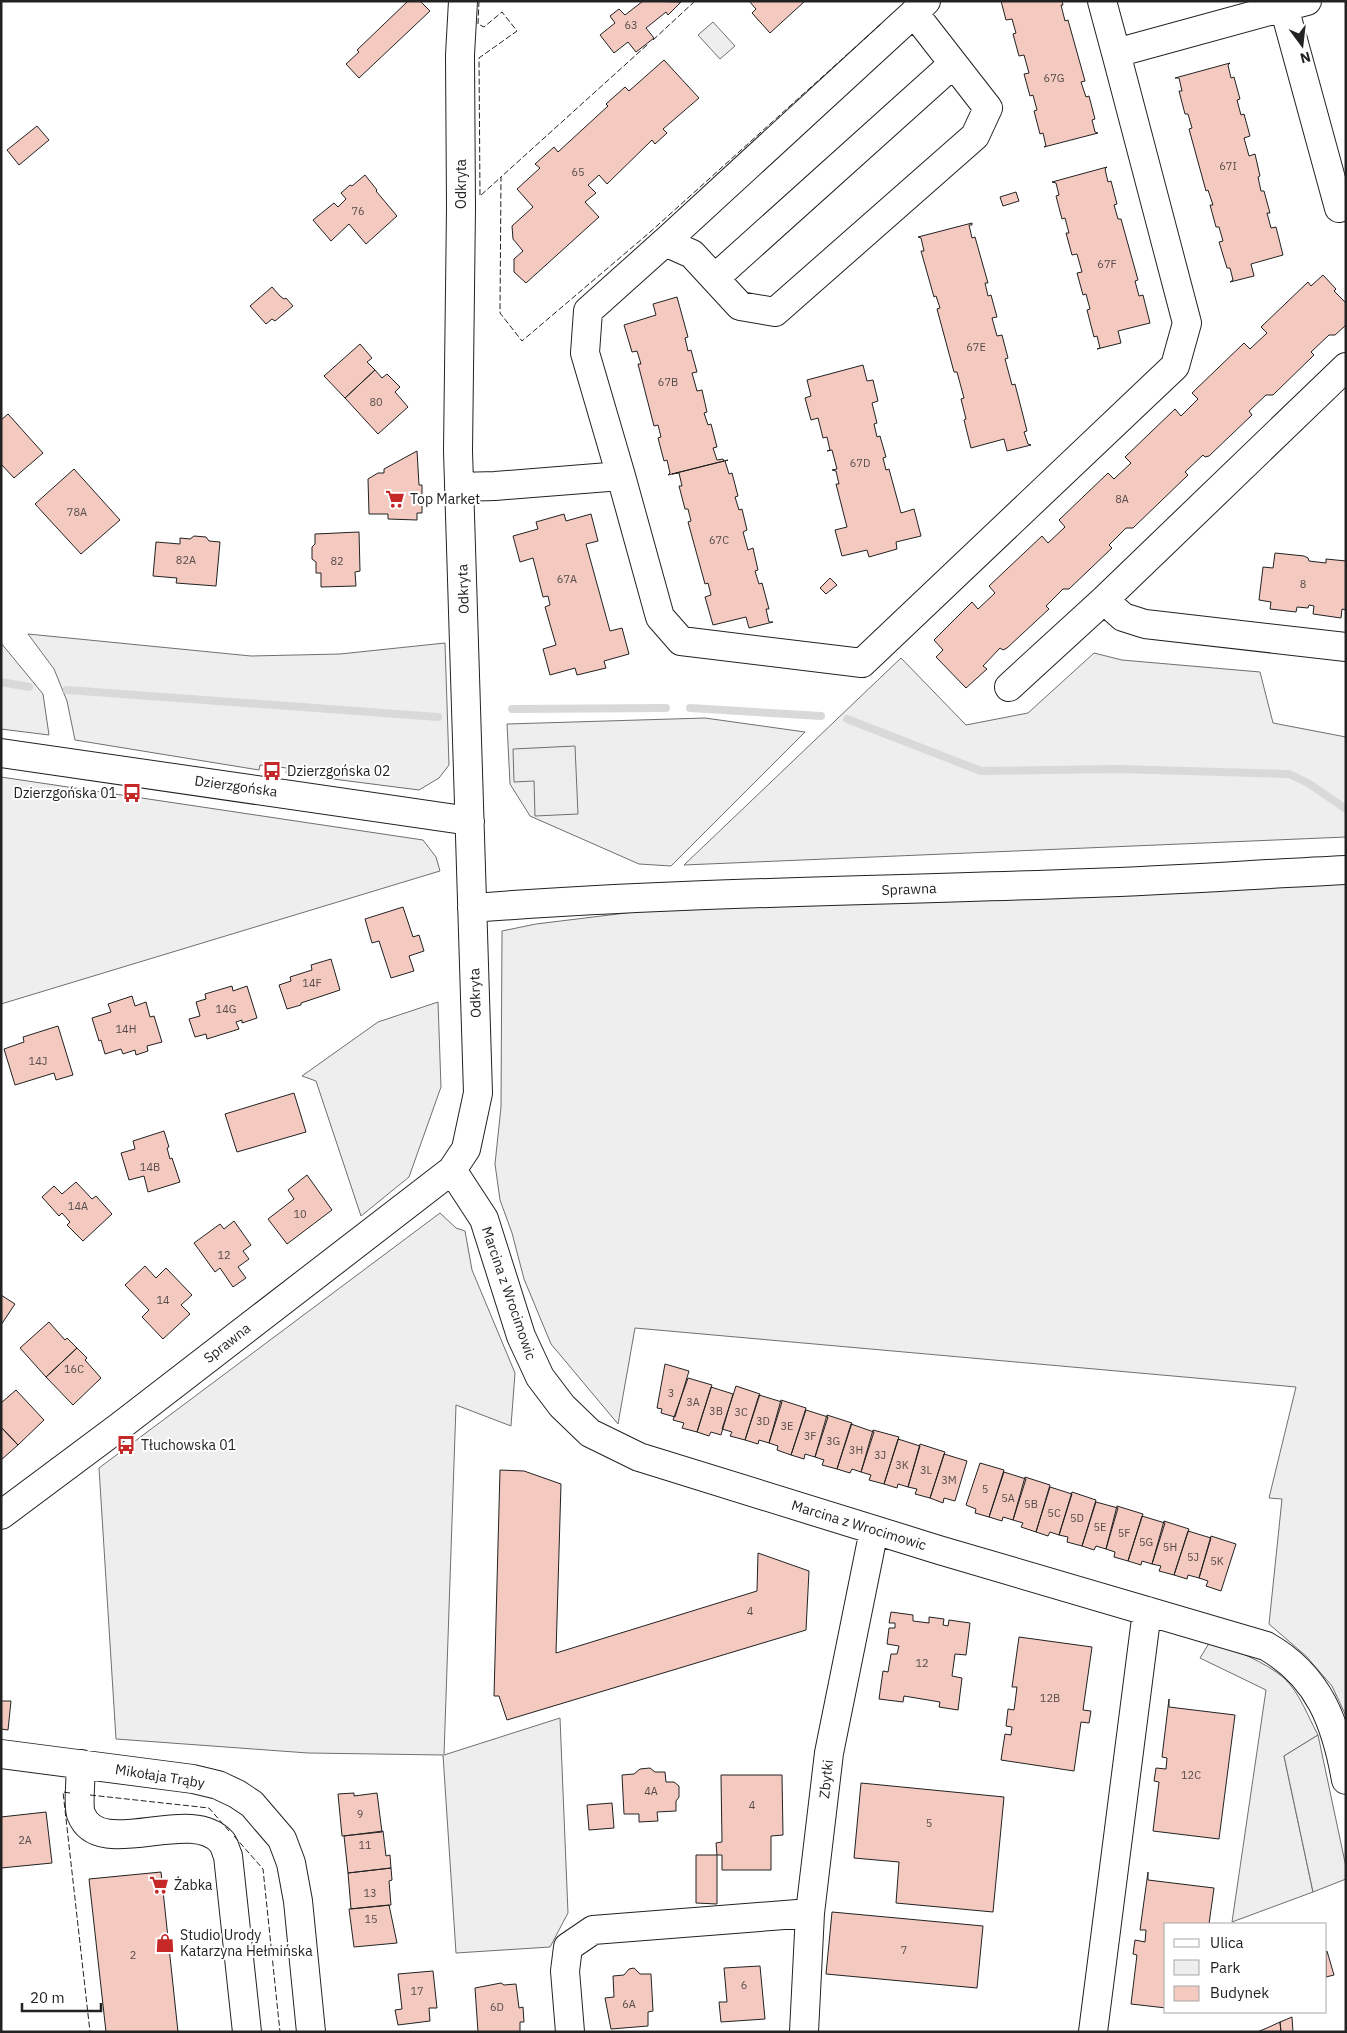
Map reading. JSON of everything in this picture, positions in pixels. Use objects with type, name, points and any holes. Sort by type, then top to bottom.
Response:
[{"type":"street","name":"Odkryta","points":[[452,1170],[466,1149],[478,1093],[459,487],[462,208],[460,55],[463,1]]},
{"type":"street","points":[[664,242],[692,254],[740,306],[775,312],[975,136],[988,108],[952,64],[920,7],[588,311],[585,353],[660,617],[681,641],[862,663],[1175,366],[1187,323],[1102,1]]},
{"type":"street","points":[[1116,53],[1291,3],[1339,208]]},
{"type":"street","points":[[715,278],[952,64]]},
{"type":"street","points":[[1009,687],[1104,600],[1346,367]]},
{"type":"street","points":[[459,487],[621,476]]},
{"type":"street","points":[[1104,600],[1122,617],[1146,624],[1346,648]]},
{"type":"street","name":"Dzierzgońska","points":[[1,753],[470,821]]},
{"type":"street","name":"Sprawna","points":[[472,908],[558,902],[795,892],[1093,883],[1346,870]]},
{"type":"street","name":"Sprawna","points":[[1,1515],[119,1427],[452,1170]]},
{"type":"street","name":"Marcina z Wrocimowic","points":[[452,1170],[484,1219],[521,1336],[540,1377],[562,1406],[595,1436],[639,1457],[874,1530],[1266,1646],[1291,1662],[1316,1692],[1328,1713],[1340,1746],[1346,1780]]},
{"type":"street","name":"Zbytki","points":[[804,2032],[810,1913],[829,1753],[874,1530]]},
{"type":"street","points":[[1093,2032],[1147,1611]]},
{"type":"street","name":"Mikołaja Trąby","points":[[1,1754],[193,1779],[218,1785],[238,1794],[252,1804],[282,1839],[291,1863],[304,1944],[311,2032]]},
{"type":"street","points":[[81,1764],[80,1813],[90,1828],[106,1835],[194,1829],[213,1834],[223,1843],[228,1856],[248,2032]]},
{"type":"street","points":[[570,2032],[565,1972],[568,1947],[594,1930],[810,1913]]},
{"type":"green space","points":[[713,22],[735,46],[720,59],[698,35]]},
{"type":"green space","points":[[28,634],[251,656],[340,654],[445,643],[449,765],[439,778],[419,790],[286,773],[287,768],[260,765],[259,770],[75,740],[67,701],[54,669]]},
{"type":"green space","points":[[1,643],[43,694],[49,735],[1,729]]},
{"type":"green space","points":[[1094,653],[1122,660],[1260,672],[1273,723],[1346,737],[1346,837],[684,865],[901,658],[966,725],[1028,713]]},
{"type":"green space","points":[[705,718],[805,732],[671,866],[639,864],[530,816],[510,784],[507,724]]},
{"type":"green space","points":[[1,777],[423,840],[436,857],[440,871],[1,1004]]},
{"type":"green space","points":[[1346,880],[1346,1716],[1332,1686],[1306,1656],[1269,1624],[1282,1499],[1269,1498],[1296,1387],[635,1328],[618,1424],[551,1344],[524,1279],[512,1233],[500,1200],[495,1164],[501,1107],[502,931],[536,924],[634,912]]},
{"type":"green space","points":[[438,1002],[441,1087],[409,1177],[361,1216],[316,1081],[302,1076],[378,1022]]},
{"type":"green space","points":[[440,1213],[456,1228],[465,1231],[472,1270],[515,1373],[511,1426],[456,1405],[444,1755],[560,1718],[568,1913],[550,1947],[456,1953],[443,1755],[308,1753],[116,1739],[99,1468]]},
{"type":"green space","points":[[1211,1640],[1258,1661],[1284,1678],[1299,1698],[1318,1735],[1284,1756],[1313,1892],[1232,1922],[1266,1690],[1200,1658]]},
{"type":"shaded area","points":[[575,746],[578,814],[535,816],[534,781],[514,782],[513,749]]},
{"type":"shaded area","points":[[1318,1735],[1346,1867],[1346,1879],[1313,1892],[1284,1756]]},
{"type":"building","points":[[408,1],[420,1],[430,11],[359,78],[346,64],[359,52],[357,50]]},
{"type":"building","points":[[643,1],[681,2],[668,15],[666,12],[646,28],[654,38],[636,52],[628,42],[614,53],[600,35],[615,23],[610,16],[619,9],[625,15]]},
{"type":"building","points":[[749,1],[805,1],[770,33],[752,13],[756,9]]},
{"type":"building","points":[[1001,1],[1062,1],[1063,5],[1061,5],[1065,21],[1068,20],[1085,81],[1081,82],[1086,97],[1089,96],[1095,119],[1092,120],[1095,132],[1098,133],[1044,147],[1046,146],[1043,133],[1040,134],[1034,111],[1037,110],[1033,95],[1030,96],[1024,74],[1029,73],[1024,55],[1019,56],[1013,34],[1016,33],[1012,19],[1006,20]]},
{"type":"building","points":[[664,60],[699,98],[663,129],[667,133],[655,144],[652,140],[607,184],[599,175],[588,185],[596,193],[585,202],[599,217],[526,283],[514,272],[514,259],[523,251],[513,239],[512,226],[533,207],[517,189],[540,168],[535,164],[554,147],[558,152],[608,106],[606,104],[625,87],[629,91]]},
{"type":"building","points":[[1230,63],[1228,65],[1231,78],[1234,77],[1240,99],[1237,100],[1241,115],[1244,114],[1250,136],[1244,138],[1249,156],[1255,154],[1261,191],[1264,191],[1270,213],[1267,213],[1271,228],[1276,227],[1283,255],[1251,264],[1254,276],[1230,282],[1233,280],[1230,268],[1227,268],[1219,242],[1223,241],[1219,227],[1216,227],[1210,205],[1213,205],[1208,190],[1206,191],[1189,129],[1192,128],[1188,114],[1185,114],[1179,91],[1182,91],[1179,78],[1175,78]]},
{"type":"building","points":[[37,126],[49,140],[19,165],[7,150]]},
{"type":"building","points":[[1107,167],[1105,169],[1108,182],[1111,181],[1117,204],[1114,205],[1118,219],[1121,219],[1138,280],[1135,281],[1139,296],[1143,295],[1150,323],[1118,331],[1121,343],[1097,349],[1100,348],[1097,336],[1094,337],[1087,310],[1090,309],[1086,294],[1083,295],[1077,273],[1082,272],[1077,254],[1072,255],[1066,233],[1069,233],[1065,218],[1062,219],[1056,196],[1059,195],[1056,183],[1052,182]]},
{"type":"building","points":[[365,175],[397,216],[366,244],[349,224],[331,241],[313,220],[334,203],[338,207],[346,199],[341,193]]},
{"type":"building","points":[[1016,192],[1019,201],[1003,206],[1000,197]]},
{"type":"building","points":[[972,223],[972,225],[969,225],[972,238],[975,237],[988,283],[985,283],[988,296],[991,295],[997,317],[992,318],[997,336],[1002,335],[1008,358],[1005,359],[1012,385],[1015,384],[1027,431],[1024,432],[1028,444],[1031,445],[1007,451],[1004,439],[971,448],[961,399],[964,398],[957,372],[954,372],[937,309],[940,308],[936,296],[934,297],[921,251],[924,251],[921,238],[918,237]]},
{"type":"building","points":[[1323,275],[1336,289],[1334,291],[1346,303],[1346,325],[1335,335],[1329,335],[1311,352],[1314,355],[1273,395],[1266,395],[1249,411],[1252,415],[1209,456],[1205,457],[1203,455],[1185,472],[1188,475],[1133,528],[1126,528],[1109,545],[1112,548],[1069,589],[1063,589],[1046,606],[1049,609],[1007,648],[1003,650],[1000,648],[983,666],[987,669],[966,688],[936,657],[943,650],[934,640],[972,602],[978,609],[995,593],[989,586],[1042,536],[1048,543],[1065,527],[1059,520],[1108,473],[1114,479],[1131,463],[1125,457],[1175,409],[1181,416],[1198,399],[1192,393],[1244,343],[1250,349],[1267,333],[1261,327],[1308,282],[1311,286]]},
{"type":"building","points":[[272,287],[293,306],[275,321],[272,319],[266,324],[250,306]]},
{"type":"building","points":[[677,297],[688,337],[685,338],[688,351],[691,350],[697,372],[692,373],[697,391],[702,390],[707,412],[704,413],[708,425],[711,424],[717,447],[713,448],[717,460],[723,459],[724,461],[668,475],[670,473],[667,460],[664,461],[658,438],[661,437],[658,425],[654,426],[638,364],[641,364],[637,351],[632,352],[624,325],[656,315],[653,304]]},
{"type":"building","points":[[360,344],[372,358],[367,362],[375,370],[345,398],[324,376]]},
{"type":"building","points":[[863,365],[867,381],[873,380],[878,401],[872,403],[877,423],[874,424],[877,437],[880,436],[886,457],[883,458],[886,470],[889,469],[901,513],[914,509],[921,536],[896,542],[897,549],[869,557],[867,550],[842,556],[835,530],[847,527],[836,484],[839,484],[836,471],[832,470],[837,469],[832,450],[827,451],[830,450],[827,437],[823,438],[818,418],[811,420],[805,398],[811,396],[807,380]]},
{"type":"building","points":[[375,370],[382,378],[387,374],[400,387],[395,392],[408,407],[378,434],[345,398]]},
{"type":"building","points":[[8,414],[43,453],[14,478],[1,464],[1,420]]},
{"type":"building","name":"Top Market","points":[[417,451],[419,485],[422,485],[422,513],[417,513],[417,520],[388,519],[388,514],[369,514],[368,479],[378,473],[384,473],[384,469]]},
{"type":"building","points":[[728,460],[725,461],[729,474],[732,473],[738,496],[735,497],[739,510],[742,509],[747,530],[743,532],[748,550],[753,548],[758,570],[755,571],[759,584],[762,583],[769,609],[766,609],[769,622],[773,622],[749,628],[746,617],[713,625],[705,597],[711,595],[708,583],[705,584],[688,522],[691,521],[688,509],[685,509],[679,486],[682,486],[679,473],[672,474]]},
{"type":"building","points":[[74,469],[120,520],[81,554],[35,504]]},
{"type":"building","points":[[564,514],[566,521],[591,514],[598,541],[586,544],[610,631],[622,628],[629,654],[604,661],[606,668],[577,675],[575,668],[550,675],[543,649],[556,645],[545,607],[550,605],[548,596],[543,597],[533,558],[520,562],[513,536],[538,529],[536,522]]},
{"type":"building","points":[[359,532],[360,571],[355,572],[356,586],[321,587],[321,573],[316,573],[316,562],[312,559],[315,534]]},
{"type":"building","points":[[194,536],[206,537],[209,541],[220,542],[216,586],[176,583],[177,578],[153,576],[156,542],[180,544],[180,538],[190,539]]},
{"type":"building","points":[[1275,553],[1304,556],[1309,561],[1326,563],[1326,559],[1346,561],[1346,610],[1342,609],[1341,618],[1313,614],[1314,606],[1309,605],[1308,608],[1297,607],[1296,612],[1270,609],[1271,602],[1259,600],[1263,567],[1273,568]]},
{"type":"building","points":[[830,578],[837,585],[826,594],[820,588]]},
{"type":"building","points":[[403,907],[413,937],[419,935],[424,951],[409,956],[414,971],[391,978],[379,941],[372,943],[365,919]]},
{"type":"building","points":[[331,959],[340,990],[287,1009],[279,985],[291,981],[290,977],[312,970],[311,965]]},
{"type":"building","points":[[232,986],[233,991],[247,986],[257,1018],[242,1023],[242,1020],[236,1022],[239,1029],[207,1039],[206,1034],[195,1037],[189,1019],[200,1016],[196,1002],[206,999],[205,994]]},
{"type":"building","points":[[132,996],[135,1006],[146,1002],[150,1017],[154,1016],[162,1042],[147,1046],[148,1051],[136,1055],[135,1050],[123,1054],[121,1049],[105,1054],[92,1018],[111,1012],[108,1004]]},
{"type":"building","points":[[58,1026],[73,1075],[56,1080],[54,1073],[15,1085],[4,1049],[24,1042],[23,1037]]},
{"type":"building","points":[[294,1093],[306,1132],[237,1152],[225,1114]]},
{"type":"building","points":[[164,1131],[169,1147],[167,1148],[170,1159],[172,1158],[180,1182],[148,1192],[144,1176],[129,1180],[121,1153],[135,1149],[133,1141]]},
{"type":"building","points":[[307,1175],[332,1210],[287,1244],[268,1219],[294,1199],[288,1190]]},
{"type":"building","points":[[76,1182],[92,1199],[96,1196],[112,1214],[83,1241],[67,1225],[70,1222],[62,1213],[59,1216],[42,1197],[54,1186],[62,1194]]},
{"type":"building","points":[[234,1221],[251,1245],[243,1251],[249,1259],[238,1267],[246,1278],[233,1287],[220,1268],[215,1272],[194,1243],[220,1224],[224,1229]]},
{"type":"building","points":[[145,1266],[156,1278],[166,1268],[192,1295],[181,1305],[190,1314],[163,1339],[142,1317],[149,1310],[125,1285]]},
{"type":"building","points":[[1,1295],[15,1304],[1,1325]]},
{"type":"building","points":[[49,1322],[65,1340],[67,1338],[77,1348],[46,1377],[20,1348]]},
{"type":"building","points":[[77,1348],[87,1358],[85,1360],[101,1378],[73,1405],[46,1377]]},
{"type":"building","points":[[665,1364],[689,1371],[675,1417],[661,1413],[662,1409],[657,1408]]},
{"type":"building","points":[[688,1378],[712,1385],[697,1432],[682,1428],[684,1423],[673,1420]]},
{"type":"building","points":[[736,1386],[760,1394],[745,1440],[730,1436],[732,1432],[722,1429]]},
{"type":"building","points":[[711,1387],[733,1394],[721,1435],[711,1432],[709,1436],[697,1432]]},
{"type":"building","points":[[16,1390],[44,1420],[18,1445],[1,1427],[1,1403]]},
{"type":"building","points":[[759,1395],[782,1402],[769,1443],[759,1440],[758,1444],[745,1440]]},
{"type":"building","points":[[781,1400],[806,1408],[791,1455],[777,1450],[778,1446],[769,1443]]},
{"type":"building","points":[[806,1410],[828,1417],[815,1457],[805,1454],[804,1459],[791,1455]]},
{"type":"building","points":[[827,1415],[852,1423],[837,1469],[822,1465],[824,1460],[815,1457]]},
{"type":"building","points":[[851,1424],[874,1432],[861,1472],[852,1469],[850,1473],[837,1469]]},
{"type":"building","points":[[1,1427],[18,1445],[1,1460]]},
{"type":"building","points":[[873,1430],[899,1437],[884,1484],[869,1480],[871,1475],[861,1472]]},
{"type":"building","points":[[898,1439],[920,1446],[908,1487],[898,1484],[897,1488],[884,1484]]},
{"type":"building","points":[[920,1444],[945,1452],[930,1498],[915,1494],[917,1489],[908,1487]]},
{"type":"building","points":[[944,1454],[967,1461],[955,1501],[944,1498],[943,1503],[930,1498]]},
{"type":"building","points":[[980,1463],[1004,1470],[989,1517],[975,1513],[976,1509],[966,1505]]},
{"type":"building","points":[[500,1470],[524,1471],[561,1484],[556,1653],[757,1591],[758,1553],[809,1571],[806,1630],[507,1720],[499,1696],[494,1696]]},
{"type":"building","points":[[1004,1472],[1026,1479],[1013,1520],[1003,1517],[1002,1521],[989,1517]]},
{"type":"building","points":[[1025,1477],[1050,1485],[1036,1532],[1021,1527],[1023,1523],[1013,1520]]},
{"type":"building","points":[[1050,1487],[1072,1494],[1059,1535],[1050,1532],[1048,1536],[1036,1532]]},
{"type":"building","points":[[1072,1492],[1096,1500],[1082,1546],[1067,1542],[1068,1537],[1059,1535]]},
{"type":"building","points":[[1096,1502],[1118,1508],[1106,1549],[1096,1546],[1094,1550],[1082,1546]]},
{"type":"building","points":[[1117,1506],[1143,1514],[1128,1561],[1114,1557],[1115,1552],[1106,1549]]},
{"type":"building","points":[[1142,1516],[1165,1523],[1152,1564],[1142,1561],[1141,1565],[1128,1561]]},
{"type":"building","points":[[1164,1521],[1189,1529],[1174,1575],[1159,1571],[1161,1566],[1152,1564]]},
{"type":"building","points":[[1188,1531],[1211,1538],[1199,1578],[1188,1575],[1187,1579],[1174,1575]]},
{"type":"building","points":[[1211,1536],[1236,1544],[1221,1591],[1206,1586],[1208,1581],[1199,1578]]},
{"type":"building","points":[[891,1612],[913,1615],[913,1621],[929,1623],[929,1617],[944,1619],[943,1625],[948,1626],[949,1620],[970,1623],[966,1655],[955,1654],[952,1676],[962,1678],[958,1710],[939,1707],[940,1702],[904,1696],[903,1702],[879,1699],[883,1671],[888,1672],[891,1654],[897,1654],[899,1646],[887,1644],[889,1628],[895,1628],[895,1623],[889,1623]]},
{"type":"building","points":[[1019,1637],[1092,1647],[1083,1710],[1091,1711],[1089,1723],[1081,1722],[1074,1771],[1001,1760],[1005,1734],[1011,1735],[1012,1727],[1006,1726],[1008,1709],[1014,1710],[1017,1687],[1012,1687]]},
{"type":"building","points":[[1169,1699],[1169,1707],[1235,1715],[1219,1839],[1153,1831],[1159,1782],[1154,1781],[1156,1768],[1166,1769],[1167,1758],[1162,1757]]},
{"type":"building","points":[[1,1701],[11,1701],[8,1730],[1,1729]]},
{"type":"building","points":[[650,1768],[655,1772],[665,1772],[666,1782],[674,1782],[679,1786],[679,1797],[676,1801],[676,1811],[657,1812],[658,1821],[639,1822],[639,1814],[624,1814],[622,1775],[634,1774],[640,1769]]},
{"type":"building","points":[[721,1775],[782,1775],[783,1835],[771,1836],[771,1870],[722,1870],[722,1855],[717,1855],[716,1843],[722,1842]]},
{"type":"building","points":[[861,1783],[1004,1797],[993,1912],[896,1903],[899,1862],[854,1858]]},
{"type":"building","points":[[354,1793],[354,1796],[377,1793],[382,1832],[342,1836],[338,1794]]},
{"type":"building","points":[[612,1803],[614,1828],[589,1830],[587,1805]]},
{"type":"building","points":[[46,1812],[52,1863],[1,1868],[1,1817]]},
{"type":"building","points":[[383,1831],[386,1856],[390,1855],[391,1868],[348,1873],[344,1836]]},
{"type":"building","points":[[696,1855],[717,1855],[717,1904],[696,1903]]},
{"type":"building","points":[[391,1868],[392,1880],[389,1881],[391,1905],[351,1909],[348,1873]]},
{"type":"building","points":[[161,1872],[178,2032],[106,2032],[89,1879]]},
{"type":"building","points":[[1148,1872],[1148,1880],[1214,1888],[1209,1923],[1164,1923],[1164,2008],[1131,2004],[1137,1955],[1133,1954],[1135,1940],[1145,1942],[1146,1930],[1140,1930]]},
{"type":"building","points":[[389,1905],[397,1943],[354,1947],[349,1909]]},
{"type":"building","points":[[832,1912],[983,1926],[977,1988],[826,1974]]},
{"type":"building","points":[[1327,1951],[1334,1975],[1327,1977]]},
{"type":"building","points":[[760,1966],[765,2019],[721,2022],[719,2002],[727,2002],[724,1968]]},
{"type":"building","points":[[634,1968],[640,1974],[651,1974],[653,2011],[648,2012],[648,2026],[611,2029],[605,1998],[614,1997],[613,1976],[624,1975],[629,1969]]},
{"type":"building","points":[[433,1971],[437,2008],[429,2008],[430,2021],[398,2025],[395,2010],[402,2009],[398,1974]]},
{"type":"building","points":[[501,1983],[504,1985],[516,1984],[519,2008],[523,2007],[524,2022],[520,2022],[520,2032],[478,2032],[475,1988]]},
{"type":"building","points":[[1292,2017],[1293,2032],[1281,2032],[1280,2022]]},
{"type":"building","points":[[1280,2022],[1281,2032],[1257,2032],[1267,2028]]},
{"type":"waterway","points":[[1,682],[29,687]]},
{"type":"waterway","points":[[67,690],[438,717]]},
{"type":"waterway","points":[[512,709],[666,708]]},
{"type":"waterway","points":[[690,708],[821,716]]},
{"type":"waterway","points":[[847,719],[981,771],[1118,769],[1289,774],[1308,783],[1346,809]]},
{"type":"fence","points":[[479,1],[478,24],[484,27],[502,12],[517,31],[479,58],[480,196],[501,177]]},
{"type":"fence","points":[[653,40],[695,1]]},
{"type":"fence","points":[[647,45],[501,177],[500,313],[522,341],[649,233],[881,24]]},
{"type":"fence","points":[[70,1793],[63,1792],[90,2032]]},
{"type":"fence","points":[[90,1795],[209,1808],[229,1831]]},
{"type":"fence","points":[[234,1836],[263,1869],[280,2032]]},
{"type":"place","name":"Top Market","points":[[395,499]]},
{"type":"place","name":"Dzierzgońska 02","points":[[272,771]]},
{"type":"place","name":"Dzierzgońska 01","points":[[132,793]]},
{"type":"place","name":"Tłuchowska 01","points":[[126,1445]]},
{"type":"place","name":"Żabka","points":[[159,1885]]},
{"type":"place","name":"Studio Urody Katarzyna Hełmińska","points":[[165,1943]]}]
